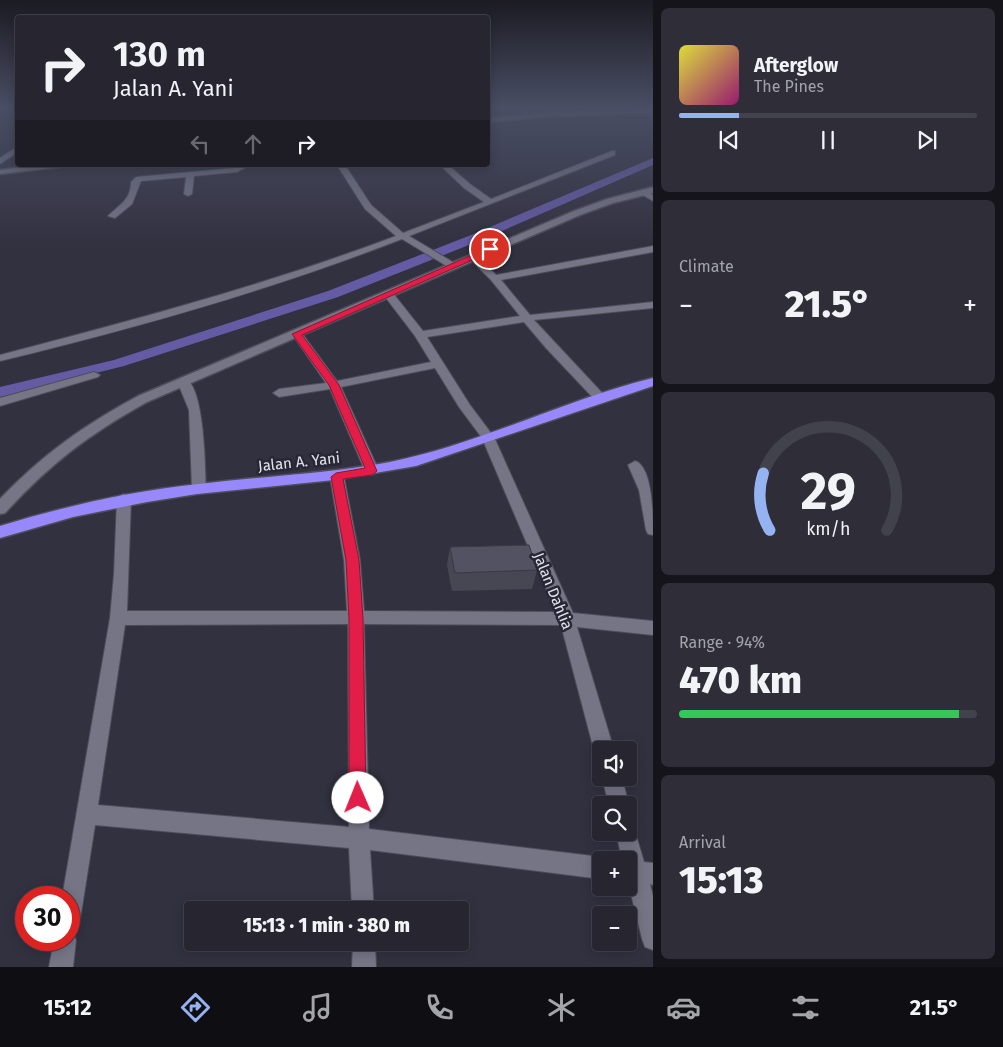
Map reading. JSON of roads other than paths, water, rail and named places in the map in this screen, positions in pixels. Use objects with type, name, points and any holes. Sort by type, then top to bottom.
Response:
[{"type":"highway","name":"Jalan A. Yani","points":[[0,532],[58,514],[124,499],[199,489],[336,477],[416,461],[653,382]]},
{"type":"street","points":[[0,162],[11,153]]},
{"type":"street","points":[[0,358],[184,310],[405,238],[490,201],[545,181],[584,163],[612,153]]},
{"type":"street","points":[[0,172],[39,167]]},
{"type":"street","points":[[112,216],[135,194],[136,180],[190,173],[237,170],[242,167]]},
{"type":"street","points":[[342,167],[368,208],[405,238],[449,263]]},
{"type":"street","points":[[446,167],[467,186],[490,201]]},
{"type":"street","points":[[188,194],[190,173]]},
{"type":"street","points":[[0,509],[41,466],[90,428],[146,395],[297,334],[388,294],[449,263],[473,256],[577,213],[650,194]]},
{"type":"street","points":[[494,278],[653,249]]},
{"type":"street","points":[[473,256],[494,278],[526,318],[601,399]]},
{"type":"street","name":"Jalan Dahlia","points":[[388,294],[420,335],[437,364],[488,437],[567,619],[601,741]]},
{"type":"street","points":[[420,335],[526,318],[653,305]]},
{"type":"street","points":[[297,334],[334,385],[372,471]]},
{"type":"street","points":[[279,393],[334,385],[437,364]]},
{"type":"street","points":[[0,402],[94,375]]},
{"type":"street","points":[[182,381],[195,410],[199,489]]},
{"type":"street","points":[[635,465],[650,497],[653,530]]},
{"type":"street","points":[[336,477],[352,560],[356,619],[359,837],[363,901]]},
{"type":"street","points":[[75,886],[118,618],[122,574],[124,499]]},
{"type":"street","points":[[118,618],[356,619],[424,617],[567,619],[653,628]]},
{"type":"street","points":[[87,814],[207,822],[359,837],[592,867]]},
{"type":"street","points":[[629,841],[639,872],[653,939]]},
{"type":"street","points":[[61,967],[63,951]]},
{"type":"street","points":[[364,951],[364,967]]},
{"type":"waterway","points":[[0,392],[119,363],[333,294],[475,238],[653,161]]}]
